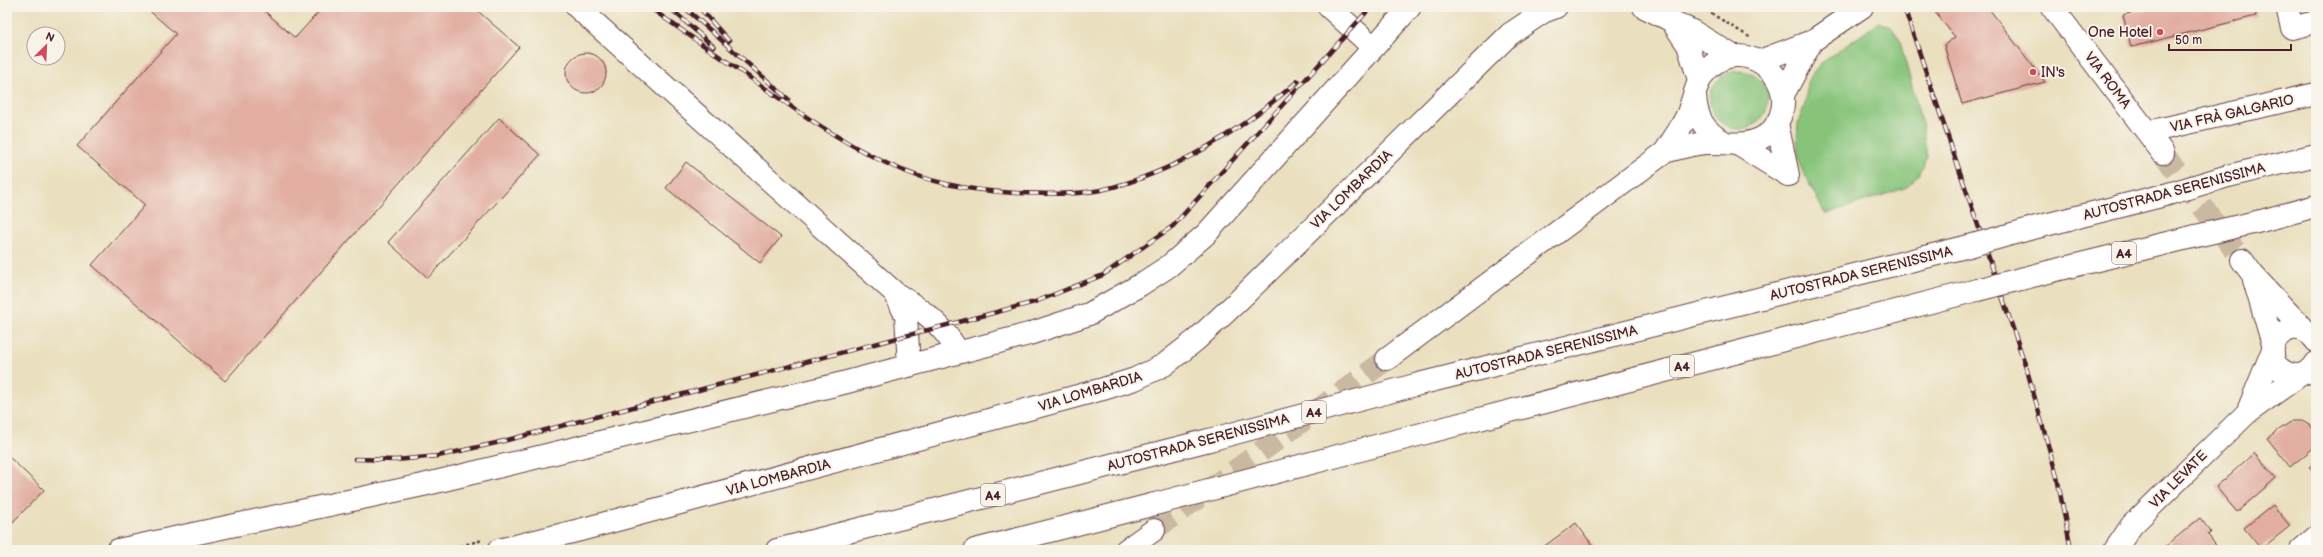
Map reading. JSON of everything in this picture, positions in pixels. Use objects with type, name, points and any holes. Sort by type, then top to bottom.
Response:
[{"type":"main road","points":[[577,7],[895,293],[928,314],[948,335],[958,352]]},
{"type":"main road","points":[[1329,7],[1373,47]]},
{"type":"main road","points":[[118,550],[423,485],[909,366],[1029,334],[1089,314],[1169,266],[1206,234],[1410,7]]},
{"type":"main road","name":"VIA LOMBARDIA","points":[[499,550],[580,530],[1103,389],[1159,368],[1196,340],[1238,301],[1510,34],[1543,12],[1556,7]]},
{"type":"main road","points":[[1760,61],[1812,42],[1862,7]]},
{"type":"main road","name":"VIA ROMA","points":[[2052,7],[2163,153]]},
{"type":"main road","points":[[2287,7],[2292,28],[2316,22]]},
{"type":"main road","points":[[1651,10],[1733,56]]},
{"type":"main road","points":[[1651,10],[1673,24],[1684,37],[1697,87],[1695,109],[1701,124],[1711,135],[1732,144],[1788,175],[1777,123]]},
{"type":"main road","points":[[1784,95],[1812,42]]},
{"type":"main road","points":[[1387,359],[1665,152],[1688,145],[1754,142],[1767,135],[1777,123],[1783,109],[1784,95],[1780,82],[1772,70],[1760,61],[1747,56],[1733,56],[1713,64],[1697,87],[1681,126],[1665,152]]},
{"type":"main road","name":"VIA FRÀ GALGARIO","points":[[2148,132],[2316,94]]},
{"type":"main road","name":"AUTOSTRADA SERENISSIMA","points":[[777,550],[1209,440],[1419,384],[1969,246],[2033,228],[2165,195],[2228,176],[2316,154]]},
{"type":"main road","name":"A4","points":[[975,550],[1977,290],[2261,221],[2316,206]]},
{"type":"main road","points":[[2311,368],[2290,375],[2280,369],[2273,360],[2273,348],[2247,268],[2312,335]]},
{"type":"main road","points":[[895,293],[906,316],[909,366]]},
{"type":"main road","points":[[2273,348],[2280,335],[2286,330],[2312,335]]},
{"type":"main road","name":"VIA LEVATE","points":[[2247,412],[2273,348]]},
{"type":"main road","name":"VIA LEVATE","points":[[2114,550],[2132,525],[2247,412],[2311,368]]},
{"type":"main road","points":[[1126,550],[1154,530]]},
{"type":"main road","points":[[2301,550],[2316,537]]},
{"type":"path","points":[[1701,7],[1754,40]]},
{"type":"green space","points":[[1879,22],[1891,27],[1899,38],[1922,124],[1927,157],[1919,175],[1905,188],[1825,214],[1800,166],[1797,142],[1798,123],[1806,101],[1807,82],[1820,64]]},
{"type":"green space","points":[[1739,71],[1750,73],[1760,79],[1766,89],[1768,100],[1766,111],[1760,121],[1750,127],[1739,129],[1728,127],[1718,121],[1712,111],[1710,100],[1712,89],[1718,79],[1728,73]]},
{"type":"building","points":[[145,7],[260,7],[295,38],[323,7],[473,7],[519,47],[225,381],[92,265],[145,205],[77,146],[176,34]]},
{"type":"building","points":[[1931,7],[1993,7],[1990,10],[2045,82],[1962,104],[1944,45],[1955,37]]},
{"type":"building","name":"One Hotel","points":[[2154,7],[2254,7],[2256,16],[2131,47],[2123,15]]},
{"type":"building","points":[[586,53],[594,55],[600,59],[604,65],[606,73],[604,81],[600,87],[594,91],[586,93],[578,91],[572,87],[568,81],[566,73],[568,65],[572,59],[578,55]]},
{"type":"building","points":[[499,118],[540,155],[428,278],[388,242]]},
{"type":"building","points":[[686,162],[781,237],[760,263],[666,188]]},
{"type":"building","points":[[2292,421],[2302,421],[2311,426],[2316,433],[2316,446],[2290,467],[2267,438]]},
{"type":"building","points":[[2254,453],[2276,478],[2237,512],[2216,487]]},
{"type":"building","points":[[7,455],[44,490],[7,528]]},
{"type":"building","points":[[2316,462],[2316,476],[2309,467]]},
{"type":"building","points":[[2273,505],[2290,526],[2261,549],[2244,528]]},
{"type":"building","points":[[2200,518],[2211,532],[2208,535],[2218,548],[2215,550],[2161,550]]},
{"type":"building","points":[[1576,523],[1596,550],[1539,550]]},
{"type":"tunnel","points":[[2163,153],[2242,260]]},
{"type":"tunnel","points":[[1154,530],[1387,359]]},
{"type":"railway","points":[[649,7],[797,111],[832,134],[869,155],[903,171],[934,181],[967,188],[1000,192],[1048,194],[1091,192],[1129,182],[1155,173],[1206,148],[1230,133],[1298,81]]},
{"type":"railway","points":[[669,7],[714,47]]},
{"type":"railway","points":[[684,7],[788,99]]},
{"type":"railway","points":[[699,7],[729,41]]},
{"type":"railway","points":[[355,459],[396,460],[438,456],[496,443],[1035,302],[1103,275],[1173,226],[1371,7]]},
{"type":"railway","points":[[1904,7],[2027,370],[2057,477],[2071,550]]},
{"type":"place","name":"One Hotel","points":[[2160,32]]},
{"type":"place","name":"IN's","points":[[2033,72]]}]
